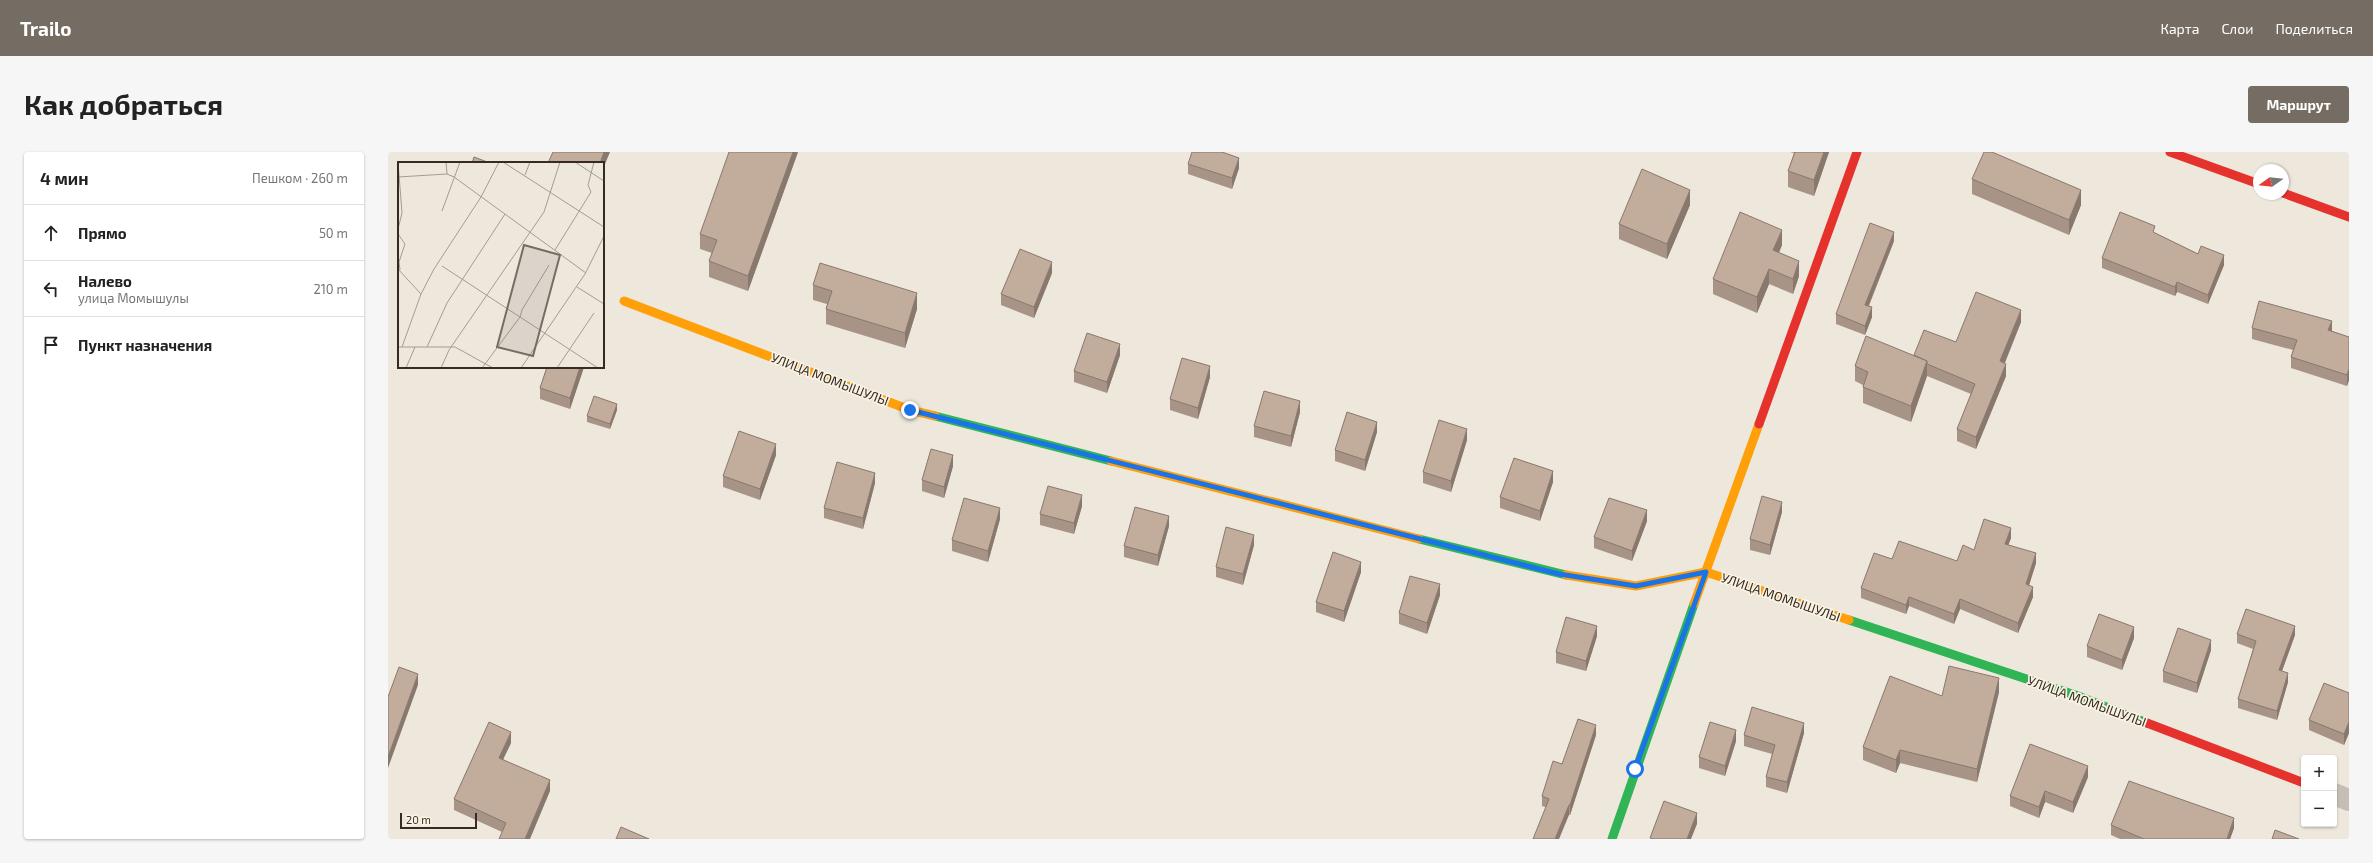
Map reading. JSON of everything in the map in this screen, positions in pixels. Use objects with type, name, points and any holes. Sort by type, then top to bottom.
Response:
[{"type":"street","points":[[1612,839],[1635,769],[1857,152]]},
{"type":"street","points":[[2170,152],[2253,182]]},
{"type":"street","points":[[2289,195],[2349,217]]},
{"type":"street","name":"УЛИЦА МОМЫШУЛЫ","points":[[624,301],[910,410],[1559,574],[1636,586],[1706,572],[2078,696],[2301,782]]},
{"type":"street","points":[[2337,795],[2349,800]]},
{"type":"building","points":[[553,152],[604,152],[600,162],[548,162]]},
{"type":"building","points":[[729,152],[793,152],[748,276],[709,261],[717,240],[700,234]]},
{"type":"building","points":[[1192,152],[1222,152],[1239,158],[1232,178],[1188,164]]},
{"type":"building","points":[[1795,152],[1824,152],[1814,180],[1788,171]]},
{"type":"building","points":[[1984,152],[1992,152],[2081,190],[2069,220],[1972,179]]},
{"type":"building","points":[[474,157],[487,162],[472,162]]},
{"type":"building","points":[[1642,169],[1690,190],[1667,244],[1619,224]]},
{"type":"building","points":[[1740,212],[1782,230],[1773,250],[1799,261],[1793,279],[1769,269],[1757,297],[1713,279]]},
{"type":"building","points":[[2120,212],[2155,226],[2153,232],[2198,254],[2201,246],[2224,255],[2208,295],[2177,282],[2175,287],[2102,258]]},
{"type":"building","points":[[1870,223],[1894,232],[1865,305],[1872,307],[1865,326],[1836,314]]},
{"type":"building","points":[[1020,249],[1052,262],[1034,307],[1001,294]]},
{"type":"building","points":[[820,263],[917,293],[905,333],[826,309],[832,291],[813,285]]},
{"type":"building","points":[[1976,292],[2021,310],[2000,361],[2006,364],[1976,437],[1957,429],[1975,384],[1927,364],[1927,361],[1914,355],[1924,330],[1956,342]]},
{"type":"building","points":[[2259,301],[2332,321],[2328,330],[2349,337],[2349,369],[2347,375],[2291,357],[2297,340],[2252,328]]},
{"type":"building","points":[[1087,333],[1120,344],[1107,382],[1074,371]]},
{"type":"building","points":[[1866,336],[1927,361],[1911,406],[1863,387],[1868,372],[1855,366]]},
{"type":"building","points":[[1182,358],[1210,366],[1198,408],[1170,399]]},
{"type":"building","points":[[547,368],[580,368],[570,398],[540,388]]},
{"type":"building","points":[[1264,391],[1300,401],[1291,436],[1254,426]]},
{"type":"building","points":[[594,396],[617,404],[610,424],[587,416]]},
{"type":"building","points":[[1347,412],[1377,422],[1365,460],[1335,450]]},
{"type":"building","points":[[1439,420],[1467,429],[1451,481],[1423,472]]},
{"type":"building","points":[[739,431],[776,444],[760,489],[723,476]]},
{"type":"building","points":[[931,449],[953,455],[944,487],[922,480]]},
{"type":"building","points":[[1514,458],[1553,471],[1540,511],[1500,497]]},
{"type":"building","points":[[837,462],[875,473],[863,518],[824,508]]},
{"type":"building","points":[[1048,486],[1082,495],[1074,523],[1040,514]]},
{"type":"building","points":[[1762,496],[1782,502],[1770,545],[1750,539]]},
{"type":"building","points":[[964,498],[1000,508],[988,551],[952,540]]},
{"type":"building","points":[[1609,498],[1647,510],[1632,551],[1594,537]]},
{"type":"building","points":[[1135,507],[1169,516],[1158,555],[1124,546]]},
{"type":"building","points":[[1984,519],[2011,528],[2005,544],[2036,553],[2026,584],[2033,587],[2018,623],[1960,599],[1954,614],[1909,597],[1906,605],[1861,588],[1874,553],[1892,559],[1899,541],[1957,561],[1963,545],[1974,550]]},
{"type":"building","points":[[1226,527],[1254,535],[1243,574],[1216,567]]},
{"type":"building","points":[[1333,552],[1361,562],[1344,611],[1316,602]]},
{"type":"building","points":[[1410,576],[1440,584],[1427,623],[1399,613]]},
{"type":"building","points":[[2246,609],[2295,626],[2279,670],[2288,673],[2277,711],[2238,699],[2256,641],[2237,634]]},
{"type":"building","points":[[2099,614],[2134,627],[2122,660],[2087,646]]},
{"type":"building","points":[[1566,617],[1597,626],[1586,661],[1556,652]]},
{"type":"building","points":[[2178,628],[2211,640],[2197,683],[2163,671]]},
{"type":"building","points":[[1949,666],[1999,678],[1977,769],[1900,750],[1896,760],[1863,747],[1890,676],[1942,696]]},
{"type":"building","points":[[399,667],[418,674],[388,757],[388,697]]},
{"type":"building","points":[[2324,683],[2349,693],[2349,722],[2344,734],[2309,720]]},
{"type":"building","points":[[1752,707],[1804,723],[1787,782],[1766,777],[1775,745],[1744,735]]},
{"type":"building","points":[[1578,719],[1596,725],[1570,805],[1555,839],[1533,839],[1549,799],[1542,796],[1553,761],[1562,764]]},
{"type":"building","points":[[489,722],[511,732],[499,758],[550,780],[525,839],[499,839],[506,823],[454,799]]},
{"type":"building","points":[[1710,722],[1736,730],[1725,766],[1699,757]]},
{"type":"building","points":[[2030,744],[2088,766],[2073,802],[2045,791],[2039,807],[2010,796]]},
{"type":"building","points":[[2129,781],[2234,818],[2227,839],[2144,839],[2111,825]]},
{"type":"building","points":[[1664,801],[1697,813],[1687,839],[1650,838]]},
{"type":"building","points":[[621,827],[649,839],[616,839]]},
{"type":"building","points":[[2275,830],[2299,839],[2272,839]]},
{"type":"traffic: fast","points":[[935,416],[1111,461]]},
{"type":"traffic: fast","points":[[1419,539],[1566,575]]},
{"type":"traffic: fast","points":[[1612,839],[1694,604]]},
{"type":"traffic: fast","points":[[1849,620],[2078,696],[2147,723]]},
{"type":"traffic: slow","points":[[624,301],[910,410],[935,416]]},
{"type":"traffic: slow","points":[[1694,604],[1759,424]]},
{"type":"traffic: slow","points":[[1111,461],[1419,539]]},
{"type":"traffic: slow","points":[[1566,575],[1636,586],[1706,572],[1849,620]]},
{"type":"traffic: jam","points":[[1759,424],[1857,152]]},
{"type":"traffic: jam","points":[[2170,152],[2253,182]]},
{"type":"traffic: jam","points":[[2289,195],[2349,217]]},
{"type":"traffic: jam","points":[[2147,723],[2301,782]]},
{"type":"route","points":[[910,410],[1559,574],[1636,586],[1706,572],[1635,769]]}]
